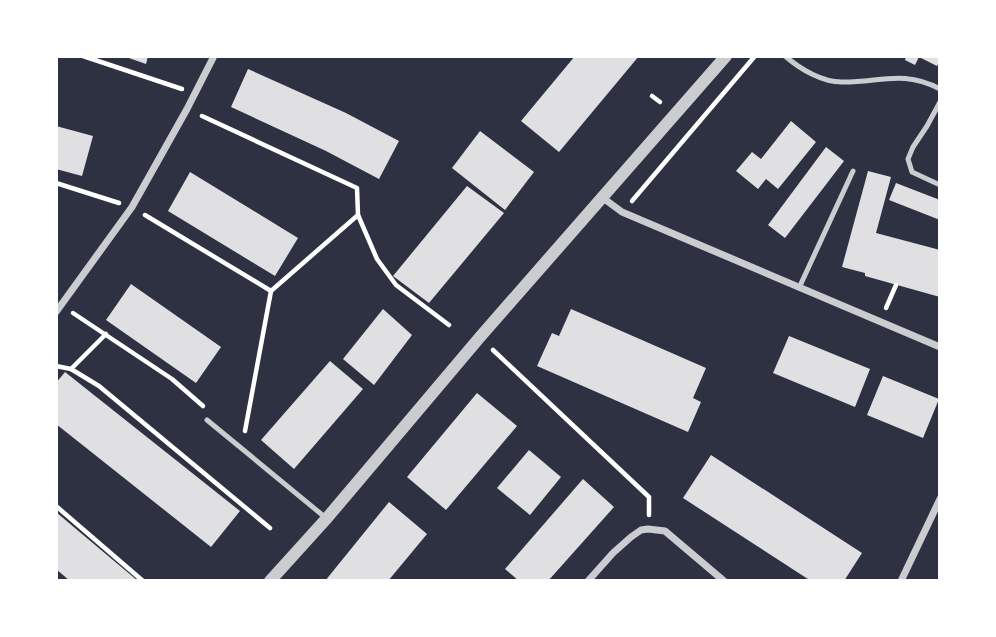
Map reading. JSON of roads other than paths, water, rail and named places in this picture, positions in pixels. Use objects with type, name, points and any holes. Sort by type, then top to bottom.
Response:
[{"type":"street","points":[[59,309],[132,207],[214,56]]},
{"type":"street","points":[[271,581],[726,56]]},
{"type":"street","points":[[603,198],[622,212],[940,347]]},
{"type":"street","points":[[901,581],[940,499]]},
{"type":"street","points":[[588,581],[631,537],[648,529],[665,531],[724,581]]},
{"type":"lane","points":[[785,56],[794,64],[827,80],[842,83],[913,78],[940,89]]},
{"type":"lane","points":[[940,102],[908,159],[912,172],[940,185]]},
{"type":"lane","points":[[799,288],[853,171]]},
{"type":"lane","points":[[207,420],[327,519]]}]
